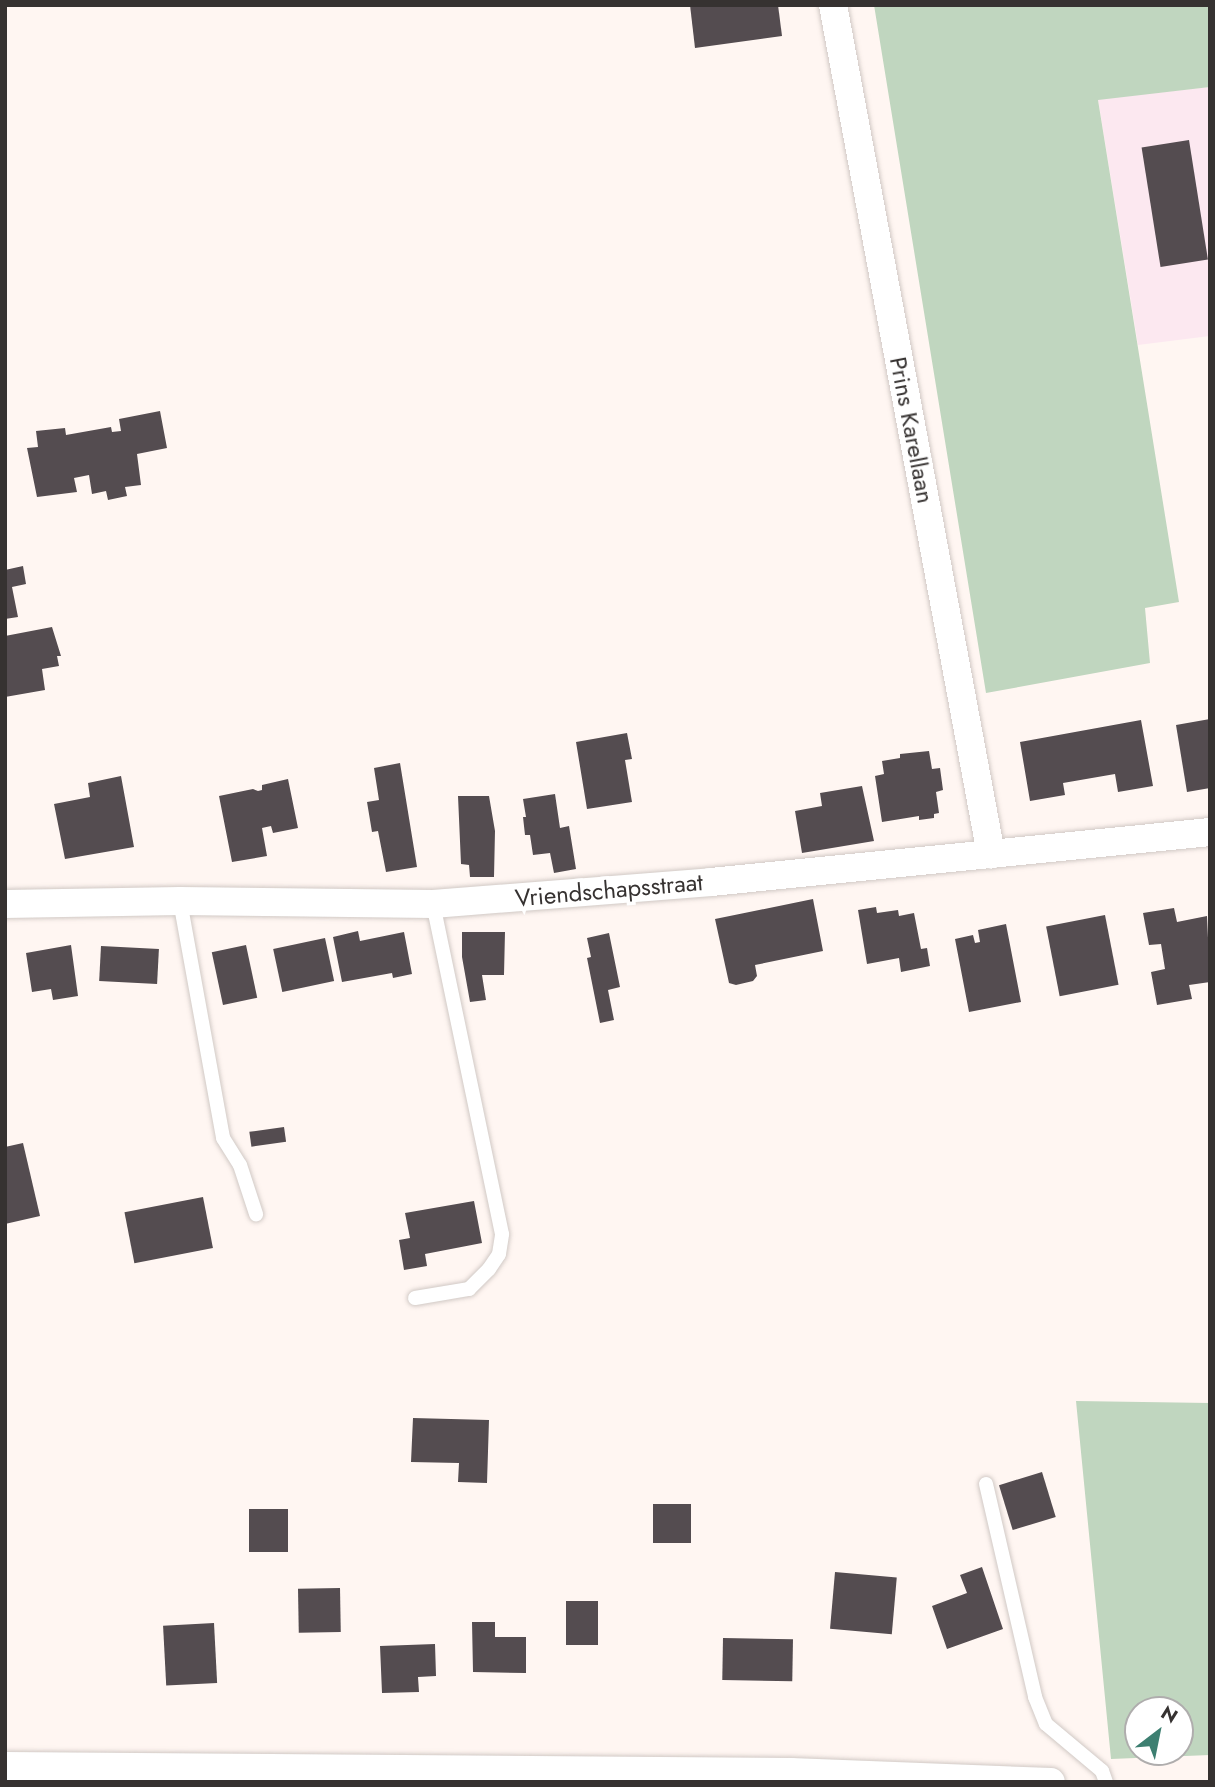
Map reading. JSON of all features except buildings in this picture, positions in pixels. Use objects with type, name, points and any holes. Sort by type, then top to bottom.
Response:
[{"type":"street","name":"Prins Karellaan","points":[[833,5],[991,854]]},
{"type":"street","name":"Vriendschapsstraat","points":[[5,904],[180,901],[433,904],[711,882],[1210,832]]},
{"type":"street","points":[[5,1766],[778,1772],[1051,1782]]},
{"type":"lane","points":[[180,901],[222,1138],[240,1165],[256,1214]]},
{"type":"lane","points":[[415,1298],[469,1289],[489,1269],[499,1254],[502,1234],[433,904]]},
{"type":"lane","points":[[986,1484],[1035,1696],[1046,1724],[1102,1771],[1106,1782]]},
{"type":"shaded area","points":[[1210,87],[1210,336],[1138,345],[1098,99]]},
{"type":"green space","points":[[874,5],[1210,5],[1210,87],[1098,100],[1179,602],[1145,608],[1150,663],[986,693]]},
{"type":"green space","points":[[1076,1401],[1210,1403],[1210,1755],[1194,1756],[1194,1696],[1124,1696],[1124,1758],[1111,1759]]}]
